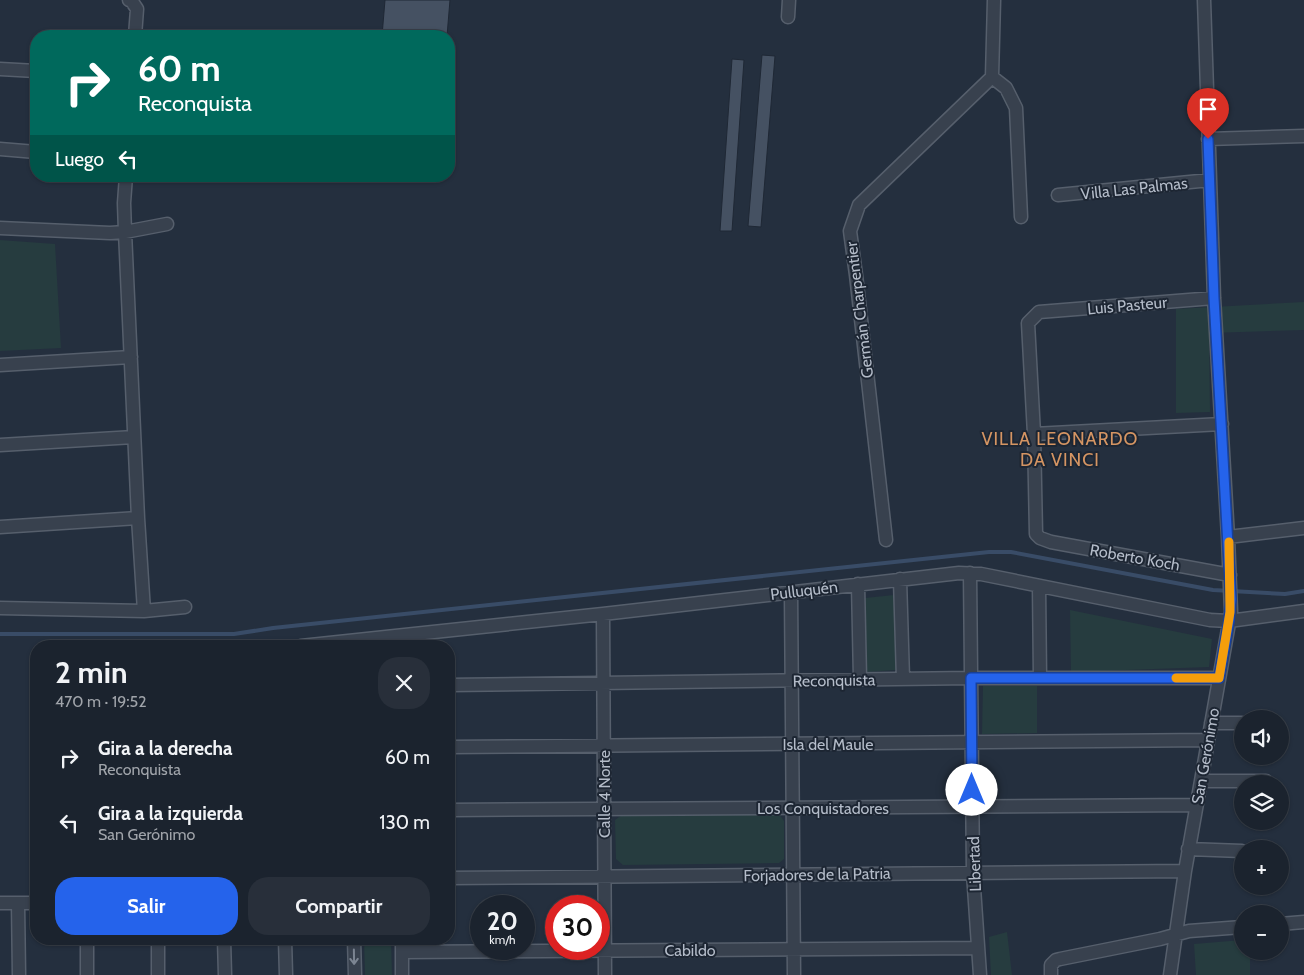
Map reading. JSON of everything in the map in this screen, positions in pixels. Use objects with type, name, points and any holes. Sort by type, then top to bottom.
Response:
[{"type":"street","points":[[129,0],[132,0],[137,10],[135,30]]},
{"type":"street","points":[[788,16],[789,0]]},
{"type":"street","points":[[994,0],[992,77],[1006,88],[1016,108],[1021,217]]},
{"type":"street","name":"San Gerónimo","points":[[1170,975],[1188,850],[1229,621],[1231,599],[1214,298],[1204,0]]},
{"type":"street","points":[[0,69],[30,71]]},
{"type":"street","name":"Germán Charpentier","points":[[886,540],[850,231],[859,205],[992,77]]},
{"type":"street","points":[[1208,139],[1304,136]]},
{"type":"street","points":[[0,150],[30,152]]},
{"type":"street","name":"Villa Las Palmas","points":[[1058,195],[1210,180]]},
{"type":"street","points":[[126,182],[125,232],[144,611]]},
{"type":"street","points":[[0,228],[125,232],[167,224]]},
{"type":"street","name":"Luis Pasteur","points":[[1034,434],[1028,323],[1039,312],[1214,298]]},
{"type":"street","points":[[0,365],[131,357]]},
{"type":"street","points":[[1034,434],[1222,424]]},
{"type":"street","name":"Roberto Koch","points":[[1034,434],[1036,534],[1040,538],[1051,542],[1230,578]]},
{"type":"street","points":[[0,445],[134,437]]},
{"type":"street","points":[[0,527],[138,518]]},
{"type":"street","points":[[1228,537],[1304,528]]},
{"type":"street","name":"Pulluquén","points":[[407,640],[603,614],[948,573],[970,573],[1210,620],[1229,621],[1304,610]]},
{"type":"street","name":"Libertad","points":[[970,573],[973,873],[980,975]]},
{"type":"street","points":[[900,579],[903,679]]},
{"type":"street","points":[[858,584],[860,679]]},
{"type":"street","points":[[1038,586],[1040,678]]},
{"type":"street","points":[[791,592],[794,975]]},
{"type":"street","points":[[0,608],[144,611],[185,607]]},
{"type":"street","name":"Calle 4 Norte","points":[[603,614],[605,895]]},
{"type":"street","name":"Reconquista","points":[[455,685],[860,679],[1219,678]]},
{"type":"street","points":[[1211,724],[1234,723]]},
{"type":"street","name":"Isla del Maule","points":[[455,747],[1208,740]]},
{"type":"street","points":[[1201,781],[1234,781]]},
{"type":"street","name":"Los Conquistadores","points":[[455,810],[1196,805]]},
{"type":"street","points":[[1188,850],[1234,851]]},
{"type":"street","name":"Forjadores de la Patria","points":[[455,878],[1185,871]]},
{"type":"street","points":[[0,903],[30,903]]},
{"type":"street","points":[[18,903],[19,975]]},
{"type":"street","points":[[1289,923],[1304,922]]},
{"type":"street","points":[[1052,969],[1060,959],[1160,940],[1189,931],[1234,928]]},
{"type":"street","points":[[87,945],[87,975]]},
{"type":"street","points":[[158,945],[158,975]]},
{"type":"street","points":[[224,945],[225,975]]},
{"type":"street","points":[[286,945],[286,975]]},
{"type":"street","points":[[354,945],[355,975]]},
{"type":"street","points":[[402,945],[402,975]]},
{"type":"street","name":"Cabildo","points":[[610,950],[978,948]]},
{"type":"street","name":"Cabildo","points":[[402,952],[545,951]]},
{"type":"street","name":"Calle 4 Norte","points":[[605,960],[605,975]]},
{"type":"green space","points":[[0,240],[55,244],[61,348],[0,351]]},
{"type":"green space","points":[[1304,302],[1304,330],[1209,333],[1210,412],[1176,413],[1176,309]]},
{"type":"green space","points":[[894,595],[896,670],[867,672],[865,598]]},
{"type":"green space","points":[[1070,610],[1212,639],[1209,667],[1071,672]]},
{"type":"green space","points":[[983,686],[1037,686],[1037,733],[982,734]]},
{"type":"green space","points":[[777,811],[784,821],[784,859],[779,863],[623,865],[616,859],[615,820],[622,815]]},
{"type":"green space","points":[[1007,932],[1012,975],[991,975],[989,937]]},
{"type":"green space","points":[[1234,941],[1234,960],[1250,960],[1250,975],[1196,975],[1194,944]]},
{"type":"green space","points":[[364,945],[391,945],[392,975],[365,975]]},
{"type":"building","points":[[385,0],[450,0],[448,30],[382,30]]},
{"type":"building","points":[[762,55],[775,56],[761,227],[748,226]]},
{"type":"building","points":[[732,59],[744,60],[732,231],[720,231]]},
{"type":"waterway","points":[[0,634],[234,634],[273,628],[989,552],[1011,552],[1213,590],[1285,594],[1304,591]]},
{"type":"slow traffic","points":[[1176,678],[1219,678],[1231,599],[1229,542]]},
{"type":"district","name":"VILLA LEONARDO DA VINCI","points":[[1060,449]]},
{"type":"route","points":[[972,790],[971,678],[1219,678],[1231,599],[1214,298],[1208,139]]}]
